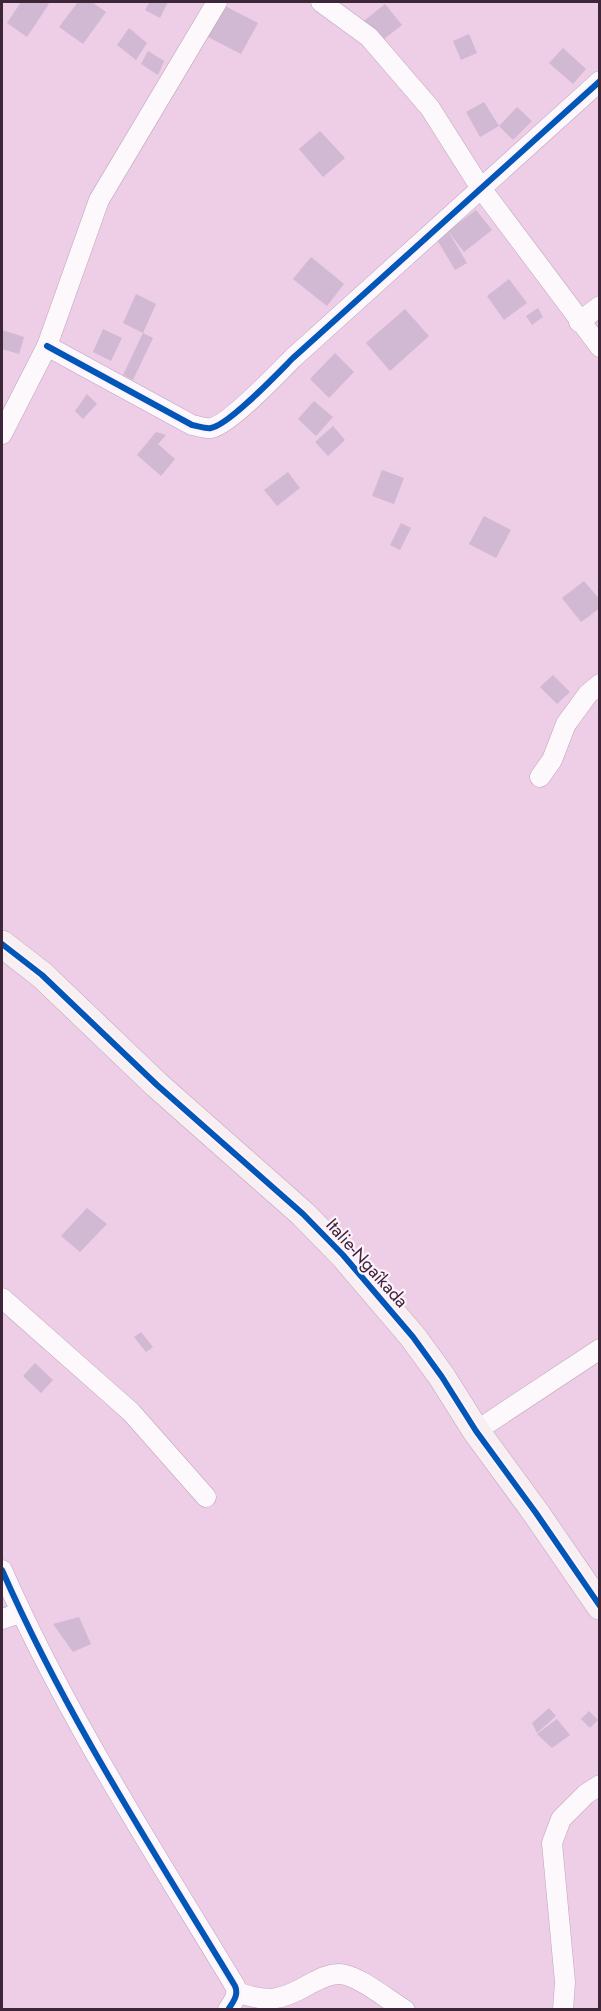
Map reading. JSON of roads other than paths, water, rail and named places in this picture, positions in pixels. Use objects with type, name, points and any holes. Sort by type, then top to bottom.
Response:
[{"type":"street","points":[[2,434],[47,346],[99,200],[217,2]]},
{"type":"street","points":[[321,2],[369,37],[430,108],[480,187],[600,347]]},
{"type":"street","points":[[47,346],[192,425],[212,428],[225,421],[249,401],[301,350],[600,81]]},
{"type":"street","points":[[579,322],[600,306]]},
{"type":"street","points":[[540,777],[552,760],[566,724],[588,694],[600,684]]},
{"type":"street","name":"Italie-Ngaîkada","points":[[2,944],[42,975],[157,1085],[303,1214],[344,1255],[442,1377],[476,1431],[600,1606]]},
{"type":"street","points":[[2,1298],[131,1412],[206,1497]]},
{"type":"street","points":[[476,1431],[600,1349]]},
{"type":"street","points":[[2,1570],[20,1613],[96,1756],[237,1992],[271,2000],[298,1991],[324,1977],[339,1974],[351,1976],[405,2010]]},
{"type":"street","points":[[2,1619],[20,1613]]},
{"type":"street","points":[[563,2010],[566,1982],[552,1843],[561,1819],[586,1794],[600,1785]]},
{"type":"street","points":[[228,2010],[237,1992]]}]
